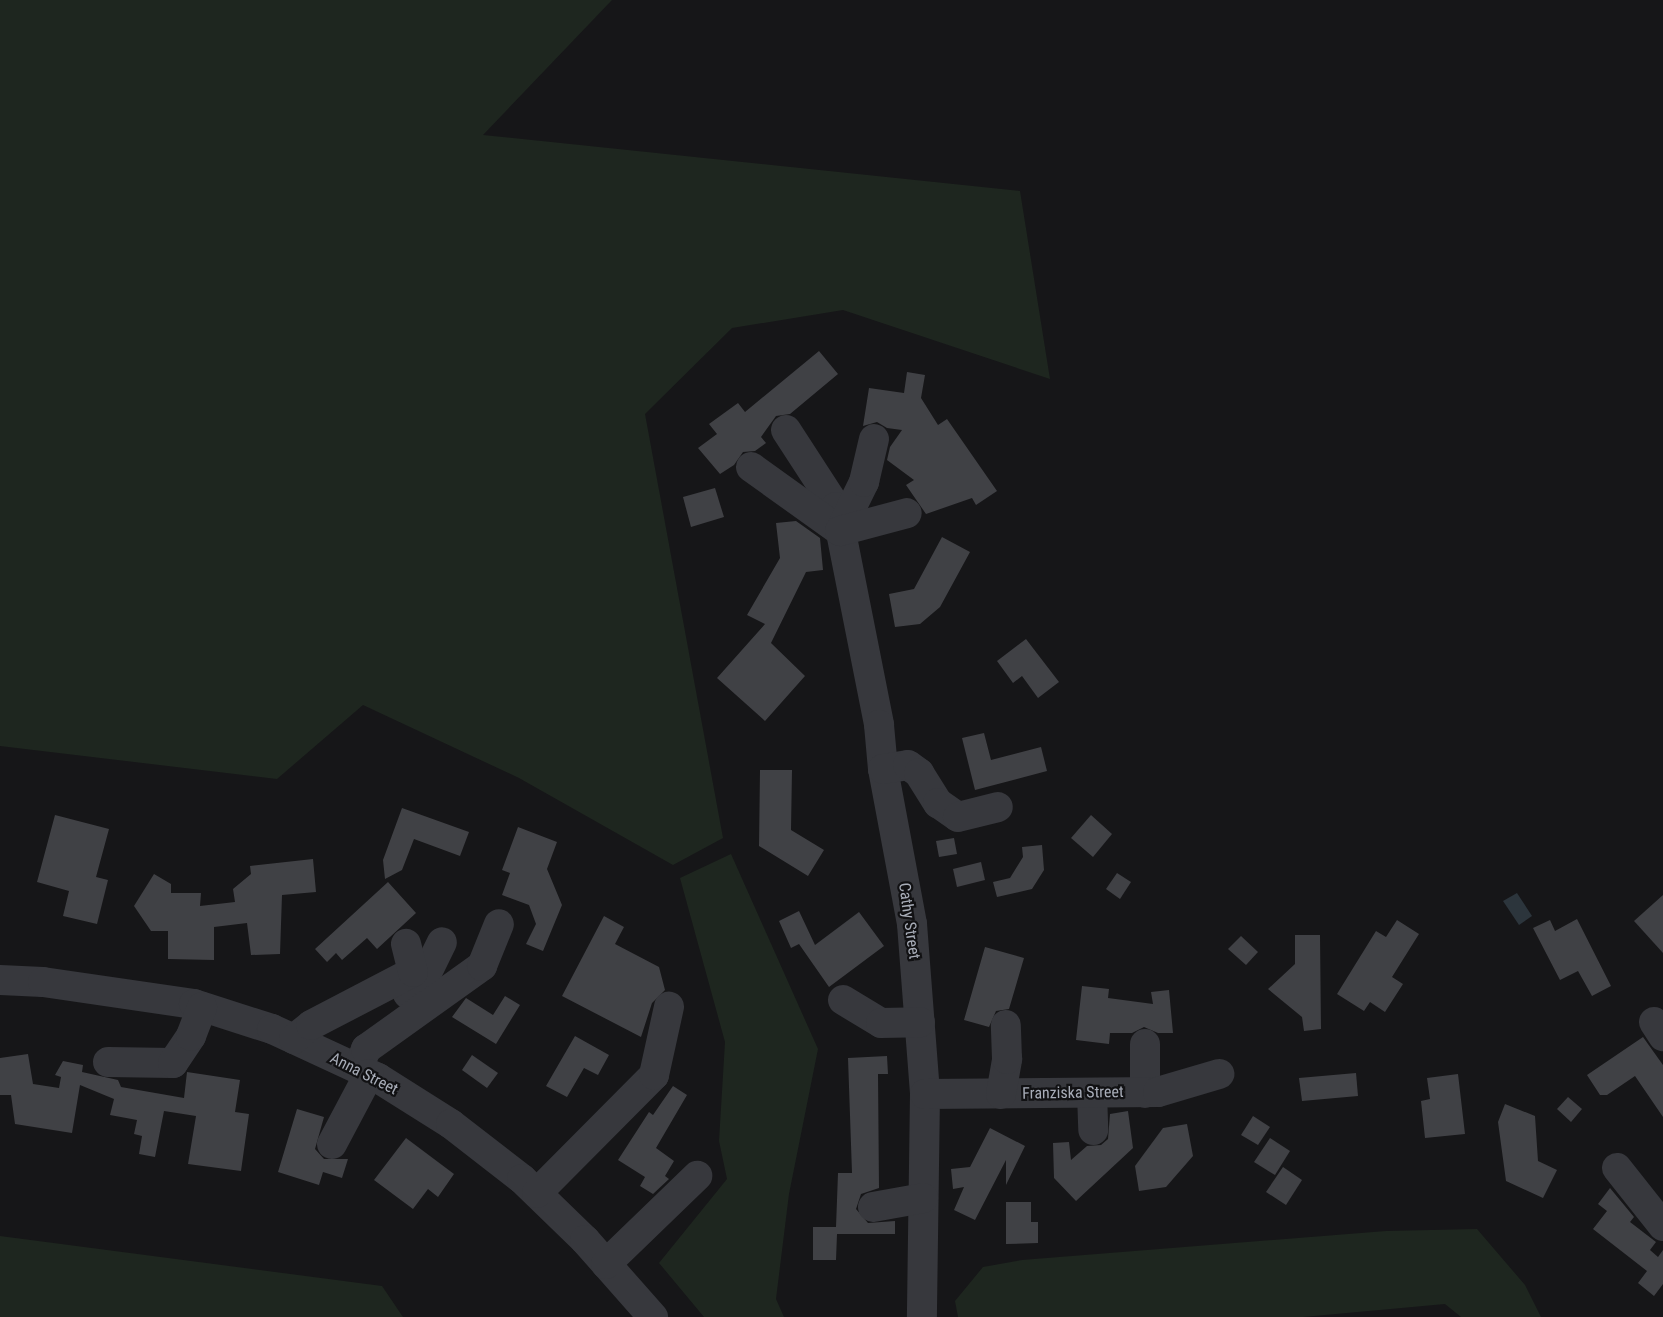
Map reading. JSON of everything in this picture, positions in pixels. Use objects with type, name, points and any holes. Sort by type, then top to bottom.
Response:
[{"type":"street","name":"Cathy Street","points":[[786,430],[836,507],[879,725],[883,770],[912,924],[925,1095],[922,1317]]},
{"type":"street","points":[[840,531],[864,482],[874,439]]},
{"type":"street","points":[[751,467],[840,531]]},
{"type":"street","points":[[840,531],[907,513]]},
{"type":"street","points":[[883,770],[908,765],[919,772],[938,803],[958,817],[998,807]]},
{"type":"street","points":[[332,1144],[366,1049],[482,966],[499,924]]},
{"type":"street","points":[[358,1068],[358,1037],[423,981],[442,942]]},
{"type":"street","points":[[294,1039],[311,1024],[413,972],[406,944]]},
{"type":"street","name":"Anna Street","points":[[0,980],[130,993],[202,1007],[294,1039],[358,1068],[451,1124],[537,1193],[606,1264],[653,1317]]},
{"type":"street","points":[[843,1000],[881,1023],[920,1022]]},
{"type":"street","points":[[108,1062],[173,1063],[191,1036],[202,1007]]},
{"type":"street","points":[[537,1193],[654,1075],[669,1007]]},
{"type":"street","points":[[1001,1094],[1007,1059],[1006,1025]]},
{"type":"street","points":[[1145,1044],[1145,1093]]},
{"type":"street","name":"Franziska Street","points":[[925,1095],[1145,1093],[1219,1074]]},
{"type":"street","points":[[1092,1093],[1093,1130]]},
{"type":"street","points":[[1617,1168],[1663,1226]]},
{"type":"street","points":[[606,1264],[697,1176]]},
{"type":"street","points":[[873,1207],[923,1198]]},
{"type":"shaded area","points":[[0,0],[612,0],[483,135],[1020,191],[1050,379],[843,310],[732,328],[645,414],[723,838],[673,865],[519,778],[363,705],[277,779],[0,746]]},
{"type":"shaded area","points":[[731,854],[818,1049],[789,1194],[776,1299],[784,1317],[704,1317],[659,1263],[727,1179],[719,1141],[725,1042],[680,878]]},
{"type":"shaded area","points":[[1517,893],[1532,916],[1519,925],[1503,901]]},
{"type":"shaded area","points":[[1477,1229],[1525,1285],[1541,1317],[1461,1317],[1445,1304],[1303,1317],[958,1317],[955,1301],[983,1267],[1022,1260],[1386,1231]]},
{"type":"shaded area","points":[[0,1236],[382,1286],[403,1317],[0,1317]]},
{"type":"building","points":[[819,351],[838,374],[790,414],[776,416],[761,437],[766,443],[755,451],[743,452],[734,465],[720,474],[698,448],[717,434],[709,424],[738,403],[745,412]]},
{"type":"building","points":[[907,372],[925,375],[921,398],[938,425],[947,419],[997,491],[976,505],[972,498],[926,514],[906,485],[914,480],[887,460],[890,447],[902,430],[887,428],[877,422],[863,426],[869,388],[904,393]]},
{"type":"building","points":[[715,488],[724,517],[691,527],[683,497]]},
{"type":"building","points":[[796,521],[820,538],[823,570],[806,572],[771,643],[805,676],[765,721],[717,678],[765,624],[747,615],[780,558],[776,523]]},
{"type":"building","points":[[942,537],[970,552],[940,607],[920,624],[895,627],[889,594],[914,589]]},
{"type":"building","points":[[1026,639],[1059,682],[1038,698],[1022,676],[1013,683],[997,661]]},
{"type":"building","points":[[984,733],[991,760],[1041,747],[1047,771],[975,790],[962,738]]},
{"type":"building","points":[[760,770],[792,770],[791,830],[824,850],[808,876],[759,846]]},
{"type":"building","points":[[402,808],[469,832],[460,856],[414,839],[402,870],[385,879],[383,860]]},
{"type":"building","points":[[55,815],[109,829],[96,877],[108,880],[97,924],[63,916],[69,891],[37,882]]},
{"type":"building","points":[[1091,815],[1112,834],[1093,857],[1071,838]]},
{"type":"building","points":[[518,827],[557,842],[547,869],[562,905],[543,951],[526,944],[536,924],[529,905],[502,895],[510,873],[502,870]]},
{"type":"building","points":[[954,838],[957,854],[939,857],[936,841]]},
{"type":"building","points":[[1042,845],[1044,870],[1032,889],[997,897],[993,882],[1010,878],[1023,857],[1022,847]]},
{"type":"building","points":[[313,859],[316,892],[282,895],[280,954],[251,955],[247,923],[214,927],[214,960],[168,959],[168,931],[151,931],[134,906],[154,874],[171,884],[171,893],[201,893],[200,906],[235,902],[233,889],[251,874],[250,866]]},
{"type":"building","points":[[981,862],[985,880],[957,887],[953,869]]},
{"type":"building","points":[[1117,873],[1131,882],[1120,899],[1106,889]]},
{"type":"building","points":[[388,882],[416,913],[377,949],[367,938],[342,960],[336,953],[327,962],[315,949]]},
{"type":"building","points":[[1663,895],[1663,953],[1634,921]]},
{"type":"building","points":[[799,911],[815,945],[859,912],[884,946],[829,987],[799,944],[791,948],[779,921]]},
{"type":"building","points":[[604,916],[624,927],[615,944],[659,967],[665,990],[652,1003],[641,1037],[562,996]]},
{"type":"building","points":[[1577,919],[1611,986],[1592,996],[1578,971],[1560,980],[1533,928],[1550,920],[1555,931]]},
{"type":"building","points":[[1397,920],[1419,934],[1392,977],[1403,984],[1385,1012],[1370,1002],[1364,1011],[1337,994],[1376,931],[1386,937]]},
{"type":"building","points":[[1295,935],[1320,935],[1321,1029],[1304,1031],[1302,1017],[1268,989],[1295,964]]},
{"type":"building","points":[[1241,936],[1258,952],[1246,965],[1228,949]]},
{"type":"building","points":[[985,947],[1024,958],[1009,1009],[996,1011],[989,1027],[964,1020]]},
{"type":"building","points":[[1082,986],[1109,989],[1108,998],[1153,1004],[1151,992],[1169,990],[1173,1033],[1158,1033],[1144,1027],[1132,1033],[1110,1033],[1109,1044],[1076,1040]]},
{"type":"building","points":[[505,996],[520,1005],[496,1044],[452,1017],[466,998],[493,1015]]},
{"type":"building","points":[[575,1036],[609,1055],[598,1075],[584,1068],[567,1097],[546,1086]]},
{"type":"building","points":[[1643,1037],[1663,1065],[1663,1117],[1635,1076],[1607,1095],[1600,1095],[1587,1075]]},
{"type":"building","points":[[28,1054],[33,1084],[59,1088],[61,1077],[55,1075],[63,1061],[83,1065],[82,1072],[118,1080],[121,1087],[184,1098],[187,1072],[240,1080],[235,1112],[249,1114],[241,1171],[188,1164],[196,1116],[164,1111],[155,1157],[139,1154],[142,1136],[134,1134],[137,1120],[110,1115],[114,1099],[80,1085],[72,1133],[15,1124],[11,1095],[0,1095],[0,1058]]},
{"type":"building","points":[[472,1055],[498,1073],[487,1088],[462,1070]]},
{"type":"building","points":[[887,1056],[888,1074],[878,1074],[879,1188],[861,1194],[856,1209],[868,1223],[895,1221],[895,1234],[837,1234],[836,1260],[813,1260],[813,1227],[836,1227],[838,1173],[852,1173],[848,1058]]},
{"type":"building","points":[[1356,1073],[1358,1096],[1302,1101],[1299,1078]]},
{"type":"building","points":[[1458,1074],[1465,1134],[1425,1138],[1421,1101],[1430,1099],[1427,1078]]},
{"type":"building","points":[[673,1086],[687,1095],[656,1148],[674,1161],[665,1176],[669,1179],[653,1194],[640,1186],[645,1177],[618,1160],[649,1112],[653,1115]]},
{"type":"building","points":[[1568,1097],[1582,1109],[1571,1122],[1557,1109]]},
{"type":"building","points":[[1505,1104],[1535,1116],[1538,1161],[1557,1170],[1543,1198],[1506,1181],[1498,1122]]},
{"type":"building","points":[[297,1109],[324,1117],[315,1149],[324,1159],[348,1159],[342,1178],[323,1172],[319,1185],[278,1172]]},
{"type":"building","points":[[1128,1111],[1133,1148],[1076,1201],[1054,1178],[1053,1143],[1069,1142],[1071,1160],[1087,1146],[1101,1145],[1108,1139],[1110,1114]]},
{"type":"building","points":[[1253,1116],[1270,1127],[1258,1145],[1241,1135]]},
{"type":"building","points":[[1187,1124],[1193,1156],[1166,1187],[1139,1191],[1135,1166],[1163,1128]]},
{"type":"building","points":[[990,1128],[1025,1146],[1006,1185],[1006,1160],[975,1220],[954,1210],[964,1187],[953,1189],[951,1169],[970,1167]]},
{"type":"building","points":[[406,1138],[454,1174],[438,1197],[428,1189],[413,1209],[374,1180]]},
{"type":"building","points":[[1270,1138],[1290,1151],[1275,1175],[1254,1162]]},
{"type":"building","points":[[1283,1167],[1302,1180],[1286,1205],[1266,1192]]},
{"type":"building","points":[[1610,1188],[1634,1217],[1630,1222],[1656,1242],[1650,1250],[1658,1257],[1663,1250],[1663,1284],[1654,1296],[1638,1283],[1647,1271],[1593,1229],[1607,1211],[1598,1204]]},
{"type":"building","points":[[1006,1202],[1031,1202],[1031,1222],[1038,1222],[1038,1243],[1006,1244]]}]
